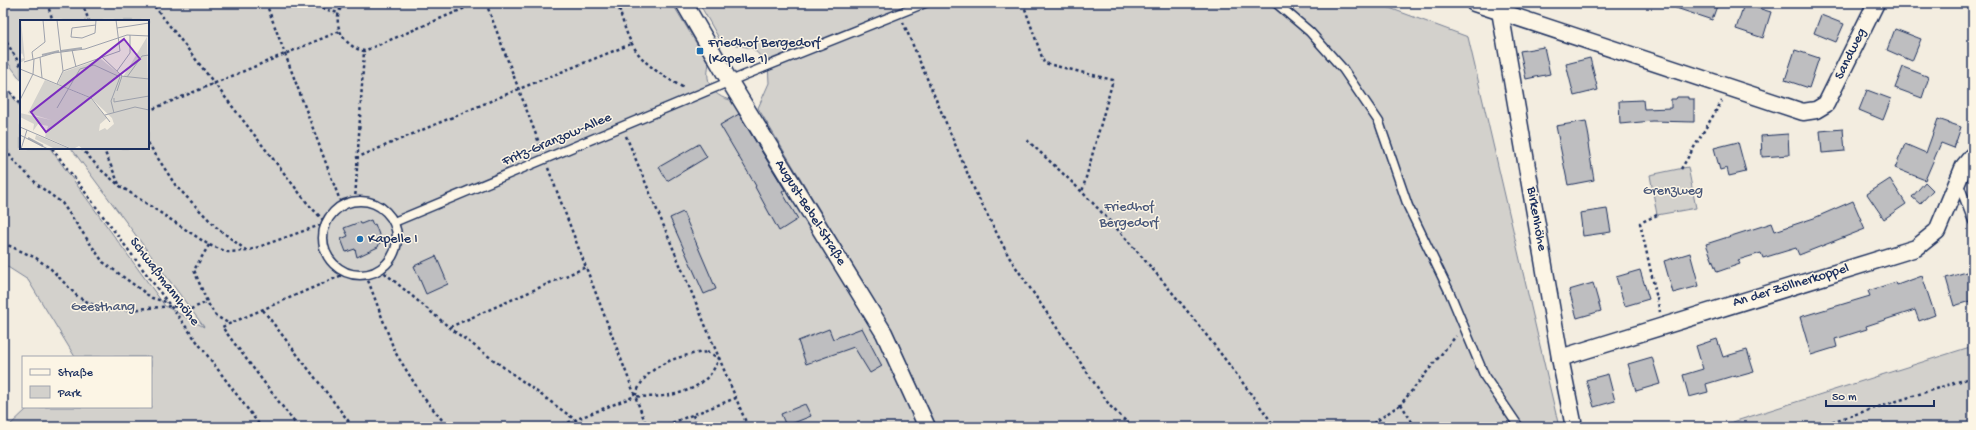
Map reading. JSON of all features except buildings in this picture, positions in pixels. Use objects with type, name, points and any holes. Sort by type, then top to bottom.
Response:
[{"type":"street","name":"August-Bebel-Straße","points":[[684,3],[730,82],[884,333],[927,427]]},
{"type":"street","points":[[1474,3],[1731,87]]},
{"type":"street","name":"Sandweg","points":[[1731,87],[1803,112],[1816,110],[1826,104],[1876,3]]},
{"type":"street","name":"Birkenhöhe","points":[[1500,11],[1560,358],[1574,427]]},
{"type":"street","name":"An der Zöllnerkoppel","points":[[1560,358],[1916,248],[1937,231],[1964,166],[1973,155]]},
{"type":"lane","name":"Fritz-Granzow-Allee","points":[[394,222],[730,82],[925,3]]},
{"type":"lane","points":[[1276,3],[1310,32],[1343,69],[1379,122],[1408,206],[1464,326],[1485,377],[1519,427]]},
{"type":"lane","points":[[1958,181],[1973,221]]},
{"type":"lane","points":[[356,201],[367,202],[378,206],[387,213],[394,222],[397,233],[396,248],[388,262],[380,269],[366,275],[347,273],[336,267],[328,257],[324,246],[323,234],[326,222],[333,213],[342,206],[356,201]]},
{"type":"path","points":[[3,9],[5,3]]},
{"type":"path","points":[[47,3],[53,20]]},
{"type":"path","points":[[82,3],[90,20]]},
{"type":"path","points":[[82,149],[101,170],[120,186],[209,245],[228,252],[247,251],[326,222],[308,204],[152,3]]},
{"type":"path","points":[[266,3],[342,206]]},
{"type":"path","points":[[305,3],[338,13]]},
{"type":"path","points":[[344,3],[338,13],[337,22],[340,31],[350,45],[364,50],[477,3]]},
{"type":"path","points":[[486,3],[647,427]]},
{"type":"path","points":[[618,3],[624,29],[631,44],[657,73],[698,96]]},
{"type":"path","points":[[1023,3],[1044,63],[1113,80],[1082,192]]},
{"type":"path","points":[[900,14],[975,191],[1009,257],[1110,406],[1132,427]]},
{"type":"path","points":[[3,31],[4,38],[20,64]]},
{"type":"path","points":[[149,111],[340,31]]},
{"type":"path","points":[[356,158],[519,89],[631,44]]},
{"type":"path","points":[[356,201],[356,158],[364,50]]},
{"type":"path","points":[[3,82],[20,105]]},
{"type":"path","points":[[1681,169],[1731,87]]},
{"type":"path","points":[[622,127],[748,427]]},
{"type":"path","points":[[1026,140],[1082,192],[1171,293],[1240,378],[1275,427]]},
{"type":"path","points":[[3,144],[12,159],[39,186],[62,203],[103,262],[152,298],[167,302]]},
{"type":"path","points":[[149,145],[176,186],[216,227],[247,251]]},
{"type":"path","name":"Schwaßmannhöhe","points":[[53,149],[261,427]]},
{"type":"path","points":[[103,149],[120,186]]},
{"type":"path","points":[[1657,215],[1640,223],[1663,326]]},
{"type":"path","points":[[3,243],[36,258],[51,269],[78,297],[103,310],[128,310],[171,306],[191,309],[207,302]]},
{"type":"path","points":[[209,245],[194,270],[207,302],[216,316],[230,324]]},
{"type":"path","points":[[450,328],[586,267]]},
{"type":"path","points":[[380,269],[450,328],[585,427]]},
{"type":"path","points":[[298,427],[222,328],[347,273]]},
{"type":"path","points":[[366,275],[395,352],[423,397],[448,427]]},
{"type":"path","points":[[263,310],[353,427]]},
{"type":"path","points":[[1368,427],[1401,404],[1464,326]]},
{"type":"path","points":[[635,396],[642,381],[652,371],[664,364],[694,354],[707,352],[719,358]]},
{"type":"path","points":[[557,427],[635,396],[666,397],[690,390],[716,368],[719,358]]},
{"type":"path","points":[[1815,427],[1973,377]]},
{"type":"path","points":[[661,427],[736,398]]},
{"type":"path","points":[[1401,404],[1415,427]]},
{"type":"path","points":[[692,415],[697,427]]},
{"type":"green space","name":"Geesthang","points":[[3,3],[672,3],[709,64],[708,78],[712,89],[721,97],[735,101],[877,337],[918,427],[8,427],[28,408],[152,408],[152,356],[74,356],[28,280],[3,264],[3,83],[20,107],[20,149],[51,149],[165,306],[204,327],[72,149],[149,149],[149,20],[20,20],[20,79],[3,56]]},
{"type":"green space","name":"Friedhof Bergedorf","points":[[699,3],[1376,3],[1468,37],[1559,427],[937,427],[893,332],[758,108],[769,83],[768,63],[752,48],[721,42]]},
{"type":"green space","name":"Grenzweg","points":[[1688,167],[1696,208],[1657,215],[1650,175]]},
{"type":"green space","points":[[1973,346],[1973,427],[1717,427]]},
{"type":"place","name":"Friedhof Bergedorf (Kapelle 1)","points":[[700,51]]},
{"type":"place","name":"Kapelle I","points":[[360,239]]}]
